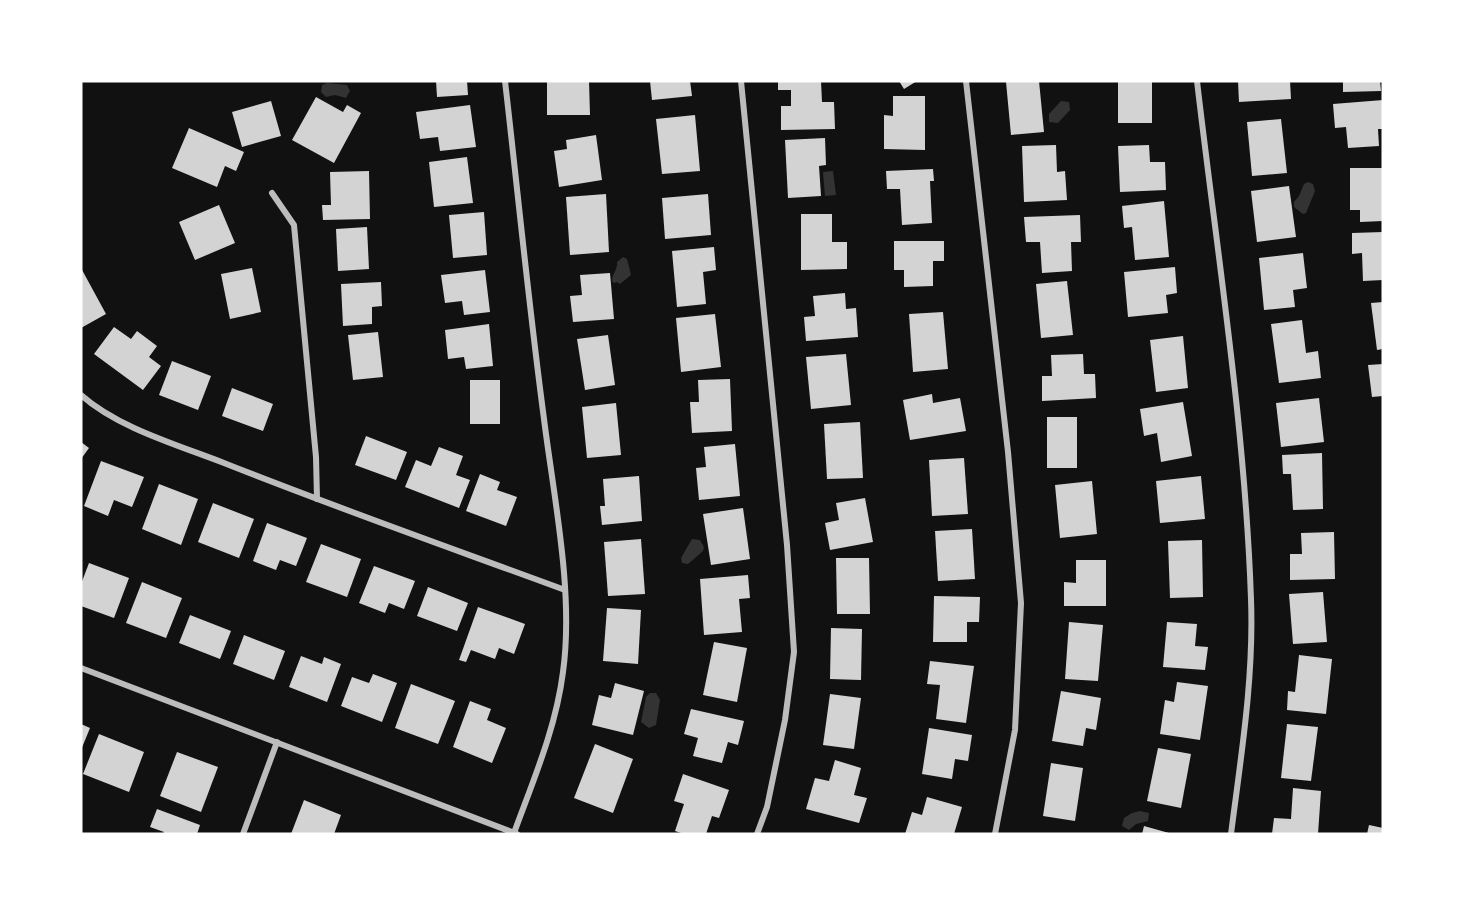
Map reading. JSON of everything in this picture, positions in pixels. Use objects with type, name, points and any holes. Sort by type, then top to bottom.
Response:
[{"type":"street","points":[[81,668],[516,833],[542,759],[564,672],[566,590],[536,362],[504,81]]},
{"type":"street","points":[[741,81],[787,545],[794,652],[783,731],[768,807],[757,834]]},
{"type":"street","points":[[966,81],[1008,452],[1021,603],[1015,730],[995,834]]},
{"type":"street","points":[[1197,81],[1241,445],[1251,601],[1249,693],[1231,834]]},
{"type":"street","points":[[272,193],[294,225],[316,457],[316,499]]},
{"type":"street","points":[[81,395],[93,406],[139,429],[316,499],[566,590]]},
{"type":"street","points":[[243,834],[277,742]]},
{"type":"shaded area","points":[[327,83],[347,85],[350,91],[346,98],[335,95],[326,97],[321,92],[322,85]]},
{"type":"shaded area","points":[[1061,101],[1069,102],[1070,110],[1058,123],[1049,122],[1049,114]]},
{"type":"shaded area","points":[[833,171],[836,195],[825,196],[823,172]]},
{"type":"shaded area","points":[[1308,182],[1313,184],[1315,191],[1306,213],[1303,214],[1294,207],[1294,202],[1304,184]]},
{"type":"shaded area","points":[[623,257],[627,259],[631,275],[620,284],[614,283],[612,278],[617,262]]},
{"type":"shaded area","points":[[692,539],[700,540],[704,547],[703,551],[688,564],[682,563],[681,558]]},
{"type":"shaded area","points":[[650,693],[656,693],[660,700],[656,725],[649,728],[641,722],[646,697]]},
{"type":"shaded area","points":[[1140,811],[1149,813],[1148,821],[1136,824],[1129,830],[1122,826],[1124,818]]},
{"type":"building","points":[[436,81],[467,81],[468,95],[437,97]]},
{"type":"building","points":[[547,81],[589,81],[590,115],[547,115]]},
{"type":"building","points":[[650,81],[690,81],[692,96],[652,100]]},
{"type":"building","points":[[778,81],[821,81],[822,102],[834,102],[835,129],[781,130],[781,106],[791,106],[791,90],[778,90]]},
{"type":"building","points":[[899,81],[917,81],[904,89]]},
{"type":"building","points":[[1039,81],[1044,132],[1011,135],[1006,82]]},
{"type":"building","points":[[1118,81],[1152,81],[1152,123],[1118,123]]},
{"type":"building","points":[[1238,81],[1290,81],[1291,99],[1239,102]]},
{"type":"building","points":[[1343,81],[1380,81],[1381,91],[1343,92]]},
{"type":"building","points":[[893,96],[925,96],[925,150],[884,149],[884,115],[893,116]]},
{"type":"building","points":[[316,97],[343,112],[347,105],[361,113],[334,163],[292,140]]},
{"type":"building","points":[[1383,100],[1383,129],[1378,129],[1379,146],[1348,148],[1346,127],[1335,128],[1333,104]]},
{"type":"building","points":[[271,101],[281,136],[242,147],[232,112]]},
{"type":"building","points":[[470,105],[476,147],[440,151],[438,137],[420,139],[416,112]]},
{"type":"building","points":[[695,115],[700,171],[662,174],[656,119]]},
{"type":"building","points":[[1281,119],[1287,173],[1252,176],[1247,122]]},
{"type":"building","points":[[189,128],[244,152],[236,171],[225,166],[217,187],[172,168]]},
{"type":"building","points":[[596,135],[602,180],[559,187],[554,151],[567,149],[566,140]]},
{"type":"building","points":[[825,138],[826,165],[819,166],[821,196],[788,198],[785,140]]},
{"type":"building","points":[[1056,145],[1057,172],[1065,171],[1067,200],[1024,202],[1022,146]]},
{"type":"building","points":[[1149,145],[1150,162],[1165,162],[1166,190],[1120,192],[1118,146]]},
{"type":"building","points":[[467,157],[473,203],[434,207],[429,162]]},
{"type":"building","points":[[1350,168],[1383,168],[1383,221],[1360,222],[1360,210],[1350,210]]},
{"type":"building","points":[[933,169],[934,181],[930,181],[932,223],[902,225],[900,189],[887,189],[886,171]]},
{"type":"building","points":[[369,171],[370,219],[323,220],[322,205],[331,205],[330,172]]},
{"type":"building","points":[[1289,186],[1296,237],[1257,242],[1251,191]]},
{"type":"building","points":[[606,194],[609,252],[570,255],[566,197]]},
{"type":"building","points":[[708,194],[711,235],[665,239],[662,198]]},
{"type":"building","points":[[1164,201],[1169,257],[1135,260],[1132,227],[1124,228],[1122,206]]},
{"type":"building","points":[[219,205],[235,243],[195,260],[179,222]]},
{"type":"building","points":[[484,212],[487,255],[453,258],[449,215]]},
{"type":"building","points":[[801,214],[832,214],[832,242],[847,242],[847,269],[801,270]]},
{"type":"building","points":[[1080,215],[1081,242],[1071,242],[1072,271],[1042,273],[1040,242],[1026,242],[1024,217]]},
{"type":"building","points":[[367,227],[369,269],[338,271],[336,229]]},
{"type":"building","points":[[1383,232],[1383,280],[1363,281],[1362,253],[1352,254],[1352,233]]},
{"type":"building","points":[[894,241],[944,241],[944,261],[933,261],[933,286],[904,287],[904,270],[894,270]]},
{"type":"building","points":[[714,247],[716,270],[703,272],[706,304],[677,307],[672,251]]},
{"type":"building","points":[[1303,253],[1307,288],[1293,290],[1295,307],[1264,310],[1259,258]]},
{"type":"building","points":[[1175,267],[1177,293],[1166,295],[1168,313],[1128,317],[1124,272]]},
{"type":"building","points":[[81,268],[106,314],[81,328]]},
{"type":"building","points":[[252,268],[261,312],[230,319],[221,274]]},
{"type":"building","points":[[485,270],[490,312],[464,315],[462,301],[445,303],[441,275]]},
{"type":"building","points":[[610,273],[614,319],[573,322],[570,296],[582,295],[580,275]]},
{"type":"building","points":[[1067,281],[1073,335],[1041,338],[1036,284]]},
{"type":"building","points":[[381,282],[382,306],[372,307],[372,324],[343,326],[341,284]]},
{"type":"building","points":[[845,293],[846,309],[856,308],[858,337],[806,341],[804,317],[815,316],[813,296]]},
{"type":"building","points":[[1383,302],[1383,349],[1377,350],[1371,303]]},
{"type":"building","points":[[943,312],[948,369],[913,372],[909,314]]},
{"type":"building","points":[[715,314],[721,367],[681,372],[676,318]]},
{"type":"building","points":[[1302,320],[1306,353],[1318,351],[1321,378],[1279,383],[1271,324]]},
{"type":"building","points":[[489,324],[493,366],[466,369],[464,357],[448,359],[445,330]]},
{"type":"building","points":[[114,327],[131,339],[137,331],[157,346],[149,357],[161,366],[143,390],[94,354]]},
{"type":"building","points":[[378,332],[383,377],[353,380],[348,335]]},
{"type":"building","points":[[608,335],[615,385],[585,390],[577,339]]},
{"type":"building","points":[[1183,336],[1188,388],[1156,392],[1150,340]]},
{"type":"building","points":[[846,354],[851,405],[811,409],[806,357]]},
{"type":"building","points":[[1083,354],[1084,374],[1095,374],[1096,398],[1042,401],[1042,376],[1052,376],[1051,355]]},
{"type":"building","points":[[172,361],[211,376],[198,410],[159,395]]},
{"type":"building","points":[[1383,364],[1383,396],[1372,397],[1368,365]]},
{"type":"building","points":[[730,379],[732,431],[692,433],[690,402],[699,402],[698,380]]},
{"type":"building","points":[[470,380],[500,380],[500,424],[470,424]]},
{"type":"building","points":[[232,388],[273,404],[263,431],[222,416]]},
{"type":"building","points":[[932,394],[933,403],[960,398],[966,431],[910,440],[903,400]]},
{"type":"building","points":[[1319,398],[1324,442],[1281,447],[1276,403]]},
{"type":"building","points":[[1183,402],[1192,456],[1161,462],[1157,433],[1144,436],[1140,409]]},
{"type":"building","points":[[616,403],[621,455],[587,458],[582,407]]},
{"type":"building","points":[[1047,417],[1077,417],[1077,468],[1047,468]]},
{"type":"building","points":[[860,422],[863,478],[827,479],[824,424]]},
{"type":"building","points":[[366,436],[407,452],[396,480],[355,465]]},
{"type":"building","points":[[81,442],[89,448],[81,459]]},
{"type":"building","points":[[735,444],[740,496],[699,500],[696,468],[706,467],[704,447]]},
{"type":"building","points":[[439,447],[463,456],[456,475],[470,480],[459,508],[405,487],[416,460],[431,466]]},
{"type":"building","points":[[1322,453],[1323,509],[1293,510],[1291,474],[1283,474],[1282,455]]},
{"type":"building","points":[[964,458],[968,514],[932,516],[929,460]]},
{"type":"building","points":[[101,461],[144,477],[132,507],[114,500],[108,516],[84,506]]},
{"type":"building","points":[[480,474],[500,482],[497,490],[517,497],[506,526],[466,511]]},
{"type":"building","points":[[639,476],[642,521],[602,525],[600,506],[605,506],[603,479]]},
{"type":"building","points":[[1201,476],[1205,519],[1160,523],[1156,481]]},
{"type":"building","points":[[1092,481],[1097,534],[1060,538],[1055,485]]},
{"type":"building","points":[[159,484],[198,499],[181,545],[142,529]]},
{"type":"building","points":[[865,498],[873,542],[830,550],[825,523],[839,520],[836,503]]},
{"type":"building","points":[[213,503],[254,519],[239,558],[198,542]]},
{"type":"building","points":[[743,508],[750,559],[711,565],[703,514]]},
{"type":"building","points":[[267,523],[307,538],[296,566],[280,560],[276,570],[253,561]]},
{"type":"building","points":[[972,529],[975,579],[938,581],[935,531]]},
{"type":"building","points":[[1334,532],[1335,579],[1290,580],[1290,554],[1302,554],[1301,533]]},
{"type":"building","points":[[641,539],[645,594],[608,596],[604,542]]},
{"type":"building","points":[[1202,540],[1203,597],[1170,598],[1168,541]]},
{"type":"building","points":[[321,544],[361,559],[347,597],[306,582]]},
{"type":"building","points":[[836,558],[869,558],[870,614],[837,614]]},
{"type":"building","points":[[1076,560],[1106,560],[1106,606],[1064,606],[1064,582],[1076,583]]},
{"type":"building","points":[[89,563],[129,578],[114,618],[81,606],[81,584]]},
{"type":"building","points":[[374,566],[415,581],[404,609],[389,603],[385,613],[359,603]]},
{"type":"building","points":[[748,575],[750,598],[739,599],[742,632],[704,635],[700,579]]},
{"type":"building","points":[[142,582],[182,598],[166,638],[126,623]]},
{"type":"building","points":[[428,587],[468,603],[457,631],[417,616]]},
{"type":"building","points":[[1323,592],[1327,642],[1293,644],[1289,594]]},
{"type":"building","points":[[934,596],[980,597],[979,622],[967,622],[967,642],[933,642]]},
{"type":"building","points":[[478,607],[525,624],[514,654],[499,648],[495,659],[471,650],[466,662],[459,660]]},
{"type":"building","points":[[607,608],[641,610],[638,664],[603,661]]},
{"type":"building","points":[[190,615],[231,631],[220,659],[179,643]]},
{"type":"building","points":[[1069,622],[1103,625],[1098,681],[1065,679]]},
{"type":"building","points":[[1167,622],[1197,624],[1195,646],[1208,647],[1205,670],[1163,667]]},
{"type":"building","points":[[831,628],[862,629],[861,680],[830,679]]},
{"type":"building","points":[[244,635],[285,651],[274,680],[233,664]]},
{"type":"building","points":[[714,642],[747,648],[737,702],[703,695]]},
{"type":"building","points":[[1299,655],[1332,659],[1326,714],[1287,710],[1288,691],[1295,692]]},
{"type":"building","points":[[301,656],[322,664],[324,657],[341,664],[327,702],[289,687]]},
{"type":"building","points":[[930,661],[974,666],[966,723],[936,719],[940,685],[927,684]]},
{"type":"building","points":[[373,674],[397,683],[382,722],[341,706],[352,677],[369,683]]},
{"type":"building","points":[[1177,682],[1208,686],[1200,740],[1160,734],[1165,700],[1174,702]]},
{"type":"building","points":[[615,683],[644,691],[633,735],[592,725],[599,695],[611,698]]},
{"type":"building","points":[[411,684],[455,701],[438,744],[395,728]]},
{"type":"building","points":[[1061,691],[1101,698],[1096,730],[1086,728],[1083,746],[1052,741]]},
{"type":"building","points":[[830,694],[861,698],[854,749],[823,745]]},
{"type":"building","points":[[470,701],[491,709],[487,720],[506,728],[492,763],[453,747]]},
{"type":"building","points":[[691,709],[744,721],[738,745],[728,742],[722,763],[693,756],[698,738],[684,734]]},
{"type":"building","points":[[81,724],[90,728],[81,750]]},
{"type":"building","points":[[1287,724],[1318,727],[1311,781],[1281,778]]},
{"type":"building","points":[[929,728],[972,735],[968,761],[955,759],[952,779],[922,774]]},
{"type":"building","points":[[99,734],[144,752],[129,792],[83,774]]},
{"type":"building","points":[[595,744],[633,759],[613,813],[574,798]]},
{"type":"building","points":[[1158,748],[1191,754],[1181,808],[1147,801]]},
{"type":"building","points":[[177,752],[218,767],[201,812],[160,796]]},
{"type":"building","points":[[835,760],[861,768],[854,795],[867,798],[859,823],[806,809],[815,778],[829,781]]},
{"type":"building","points":[[1051,763],[1083,768],[1075,821],[1043,816]]},
{"type":"building","points":[[683,774],[729,790],[719,818],[712,816],[706,834],[684,834],[675,831],[684,804],[674,801]]},
{"type":"building","points":[[1293,788],[1321,791],[1318,834],[1272,834],[1274,818],[1291,819]]},
{"type":"building","points":[[927,797],[962,807],[954,834],[905,834],[912,812],[922,815]]},
{"type":"building","points":[[304,800],[341,815],[334,834],[291,834]]},
{"type":"building","points":[[157,809],[200,825],[197,834],[163,834],[164,832],[150,827]]},
{"type":"building","points":[[1369,825],[1383,828],[1383,834],[1367,834]]},
{"type":"building","points":[[1144,826],[1169,833],[1169,834],[1142,834]]}]
